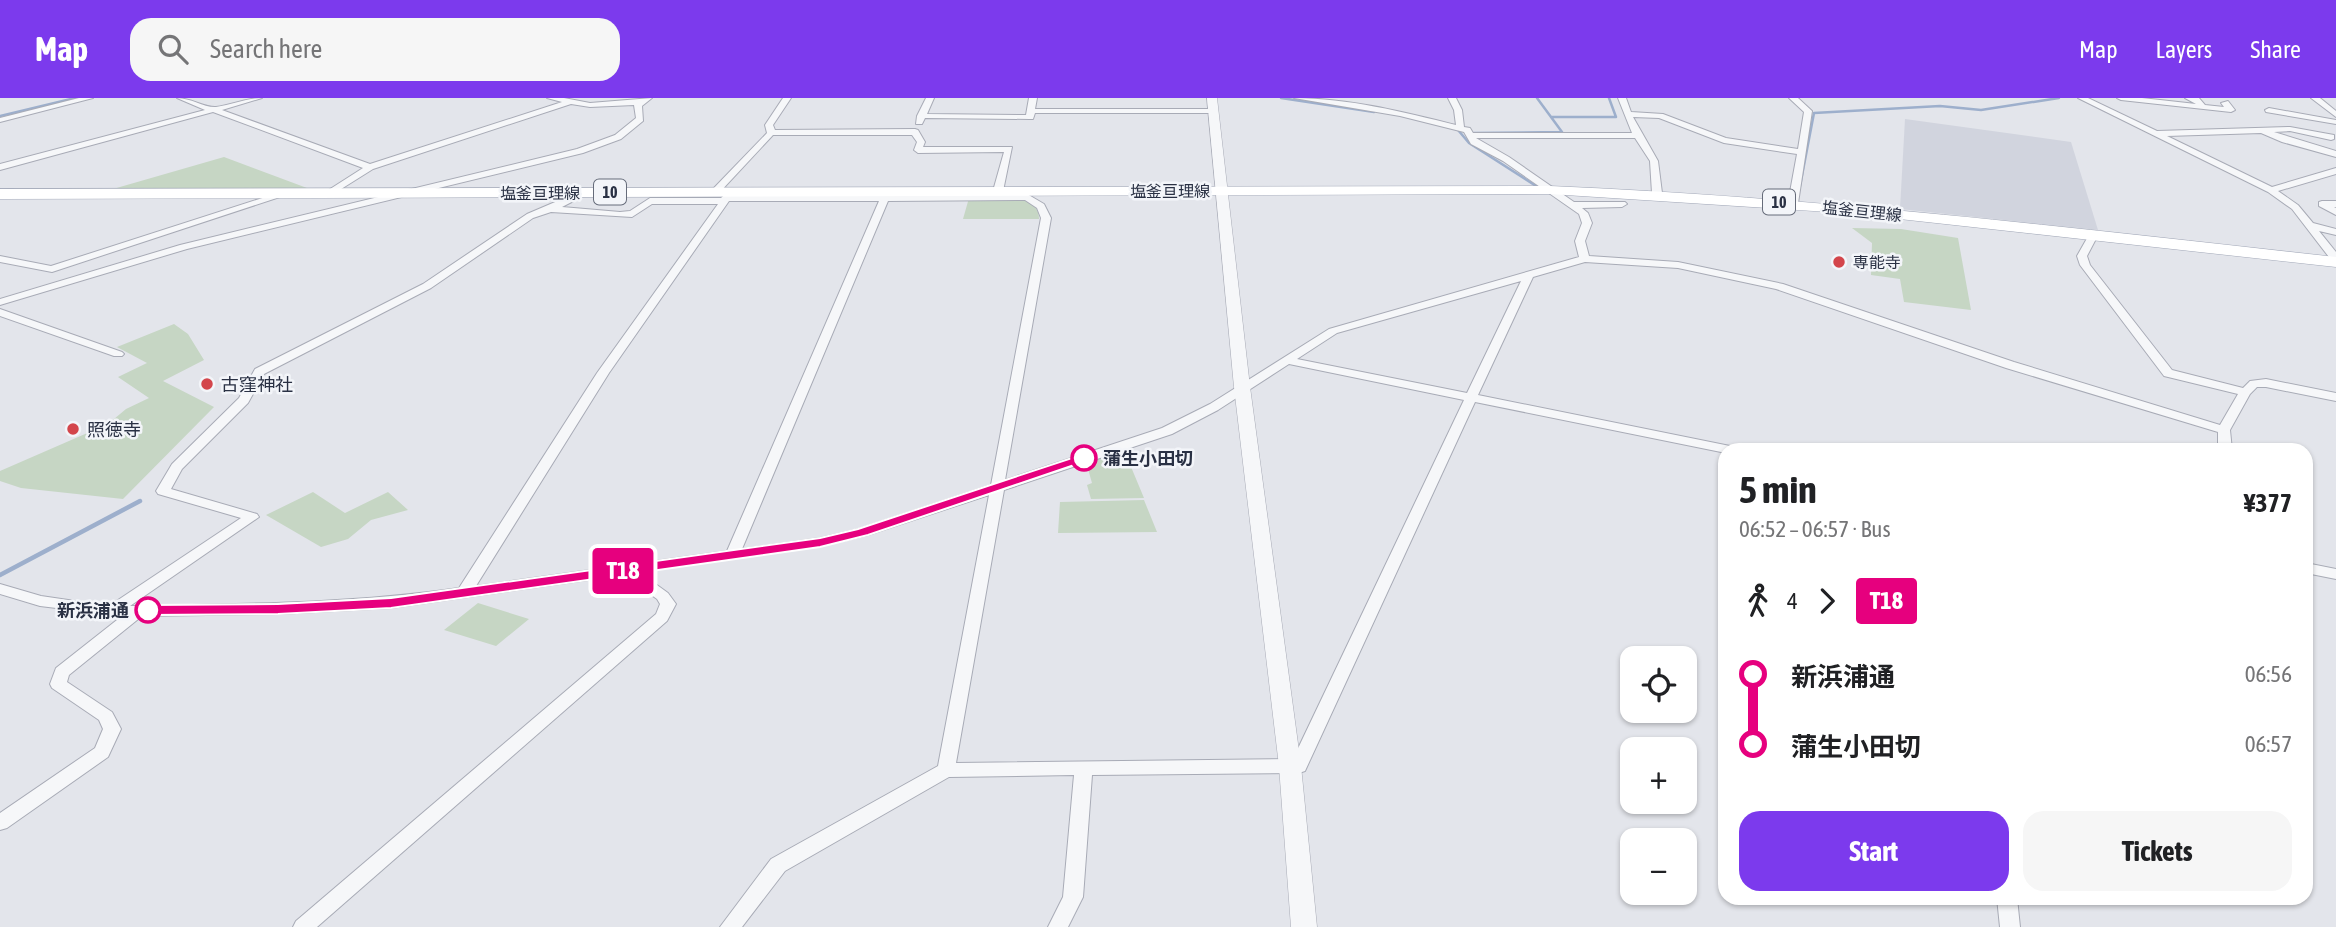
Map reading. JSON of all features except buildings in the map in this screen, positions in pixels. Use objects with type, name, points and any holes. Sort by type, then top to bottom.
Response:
[{"type":"main road","name":"塩釜亘理線","points":[[0,194],[584,192],[724,196],[998,191],[1550,190],[1657,193],[1793,203],[2336,260]]},
{"type":"street","points":[[0,120],[89,98]]},
{"type":"street","points":[[181,98],[370,167]]},
{"type":"street","points":[[0,167],[258,98]]},
{"type":"street","points":[[551,98],[568,103],[602,106],[645,100]]},
{"type":"street","points":[[771,132],[769,125],[787,98]]},
{"type":"street","points":[[915,132],[930,98]]},
{"type":"street","points":[[921,116],[1030,117],[1033,98]]},
{"type":"street","points":[[1212,98],[1219,191],[1290,766],[1304,927]]},
{"type":"street","points":[[1298,98],[1400,114],[1467,130],[1469,136],[1574,205],[1587,223],[1580,241],[1585,259]]},
{"type":"street","points":[[1452,98],[1458,110],[1460,127]]},
{"type":"street","points":[[1622,98],[1638,135],[1654,161],[1657,193]]},
{"type":"street","points":[[1793,98],[1808,111],[1793,203]]},
{"type":"street","points":[[2082,98],[2271,190],[2295,207],[2336,260]]},
{"type":"street","points":[[2121,98],[2231,110],[2225,103]]},
{"type":"street","points":[[2189,98],[2196,99],[2203,107]]},
{"type":"street","points":[[2315,98],[2336,116]]},
{"type":"street","points":[[0,302],[184,247],[598,145],[636,125],[640,120],[638,108],[645,100]]},
{"type":"street","points":[[330,193],[370,167],[568,103]]},
{"type":"street","points":[[2269,110],[2336,122]]},
{"type":"street","points":[[1030,111],[1213,111]]},
{"type":"street","points":[[1628,114],[1660,116],[1724,140],[1801,152]]},
{"type":"street","points":[[2249,124],[2336,154]]},
{"type":"street","points":[[2155,135],[2290,128],[2333,136]]},
{"type":"street","points":[[771,132],[915,132]]},
{"type":"street","points":[[463,594],[603,373],[771,132]]},
{"type":"street","points":[[915,132],[921,142],[918,150],[1009,149],[998,191]]},
{"type":"street","points":[[1469,136],[1638,135]]},
{"type":"street","points":[[2304,145],[2333,136]]},
{"type":"street","points":[[2271,190],[2336,171]]},
{"type":"street","points":[[111,611],[253,517],[163,491],[177,467],[244,400],[259,372],[427,286],[530,216],[584,192]]},
{"type":"street","points":[[0,259],[52,269],[287,193]]},
{"type":"street","points":[[550,209],[620,215],[632,214],[650,201],[724,196],[1027,197],[1035,200],[1045,212],[999,484],[946,770]]},
{"type":"street","points":[[732,556],[885,198]]},
{"type":"street","points":[[1574,205],[1622,204]]},
{"type":"street","points":[[2336,204],[2322,204],[2336,212]]},
{"type":"street","points":[[2308,225],[2336,232]]},
{"type":"street","points":[[2092,235],[2082,256],[2085,265],[2168,373],[2245,392]]},
{"type":"street","points":[[0,589],[40,601],[111,611],[278,609],[391,603],[820,542],[863,532],[999,484],[1167,430],[1214,407],[1333,331],[1585,259],[1678,265],[1779,286],[2010,365],[2224,430]]},
{"type":"street","points":[[730,927],[778,865],[946,770],[1299,766],[1528,276]]},
{"type":"street","points":[[0,312],[118,355]]},
{"type":"street","points":[[1284,360],[1718,448]]},
{"type":"street","points":[[2225,443],[2224,430],[2245,392],[2254,384],[2266,383],[2336,397]]},
{"type":"street","points":[[2313,569],[2336,574]]},
{"type":"street","points":[[303,927],[662,617],[668,604],[663,596],[649,589],[626,570]]},
{"type":"street","points":[[0,823],[103,752],[112,729],[106,716],[58,684],[62,672],[139,610]]},
{"type":"street","points":[[1058,927],[1073,897],[1084,767]]},
{"type":"street","points":[[2008,905],[2010,927]]},
{"type":"shaded area","points":[[1905,119],[2071,142],[2098,230],[1900,209]]},
{"type":"green space","points":[[224,157],[307,188],[113,189]]},
{"type":"green space","points":[[1000,197],[1022,200],[1031,203],[1037,210],[1039,219],[963,219],[969,198]]},
{"type":"green space","points":[[1852,228],[1901,229],[1958,238],[1971,310],[1904,302],[1900,279],[1871,275],[1872,243]]},
{"type":"green space","points":[[174,324],[188,334],[204,360],[163,381],[214,407],[123,499],[21,488],[0,481],[0,471],[108,424],[126,409],[149,398],[118,377],[147,363],[117,347]]},
{"type":"green space","points":[[1124,450],[1144,498],[1091,499],[1087,485],[1092,483],[1086,462]]},
{"type":"green space","points":[[313,492],[345,513],[388,492],[408,510],[371,520],[348,539],[321,547],[266,515]]},
{"type":"green space","points":[[1144,500],[1157,532],[1058,533],[1060,502]]},
{"type":"green space","points":[[478,603],[529,619],[496,646],[444,630]]},
{"type":"waterway","points":[[0,116],[75,98]]},
{"type":"waterway","points":[[1281,98],[1374,112]]},
{"type":"waterway","points":[[1537,98],[1551,117]]},
{"type":"waterway","points":[[1551,117],[1616,117],[1609,98]]},
{"type":"waterway","points":[[1800,186],[1814,113],[1940,106],[1981,110],[2059,98]]},
{"type":"waterway","points":[[1474,133],[1562,132],[1551,117]]},
{"type":"waterway","points":[[1458,130],[1469,143],[1536,186]]},
{"type":"waterway","points":[[0,575],[140,501]]},
{"type":"bus line","name":"T18","points":[[148,610],[278,609],[391,603],[820,542],[863,532],[999,484],[1084,458]]},
{"type":"place","name":"専能寺","points":[[1839,262]]},
{"type":"place","name":"古窪神社","points":[[207,384]]},
{"type":"place","name":"照徳寺","points":[[73,429]]},
{"type":"place","name":"蒲生小田切","points":[[1084,458]]},
{"type":"place","name":"新浜浦通","points":[[148,610]]}]
